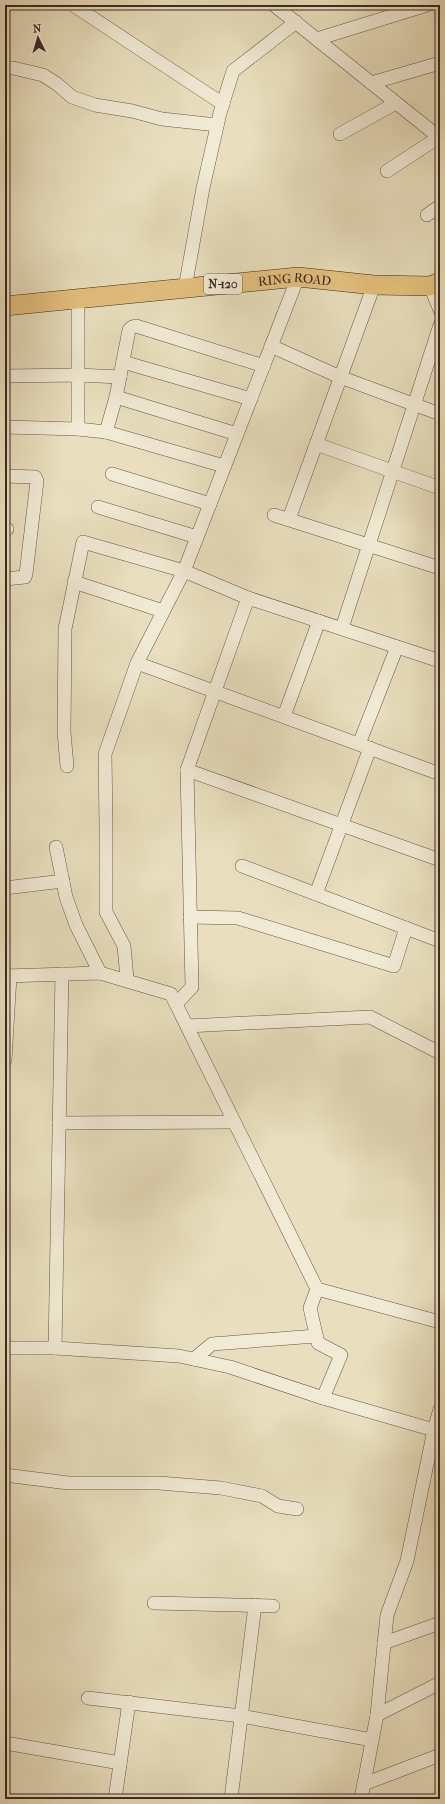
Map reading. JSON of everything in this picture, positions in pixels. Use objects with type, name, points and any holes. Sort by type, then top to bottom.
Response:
[{"type":"highway","name":"RING ROAD","points":[[5,306],[298,277],[374,285],[435,284]]},
{"type":"street","points":[[73,5],[223,104]]},
{"type":"street","points":[[274,5],[396,103],[437,133],[387,170]]},
{"type":"street","points":[[317,39],[427,5]]},
{"type":"street","points":[[185,288],[203,188],[217,125],[233,71],[296,22]]},
{"type":"street","points":[[371,83],[440,63]]},
{"type":"street","points":[[5,68],[13,68],[43,75],[57,84],[72,97],[95,105],[132,111],[162,119],[217,125]]},
{"type":"street","points":[[340,134],[396,103]]},
{"type":"street","points":[[427,215],[440,206]]},
{"type":"street","points":[[128,979],[124,946],[106,912],[105,754],[137,663],[184,571],[298,277]]},
{"type":"street","points":[[435,284],[440,310]]},
{"type":"street","points":[[289,519],[374,285]]},
{"type":"street","points":[[78,298],[78,429]]},
{"type":"street","points":[[342,628],[414,404],[434,362],[440,325]]},
{"type":"street","points":[[106,432],[116,397],[129,330],[132,326],[264,366]]},
{"type":"street","points":[[271,346],[340,377],[440,414]]},
{"type":"street","points":[[123,362],[251,399]]},
{"type":"street","points":[[5,376],[78,375],[120,378]]},
{"type":"street","points":[[116,397],[237,434]]},
{"type":"street","points":[[5,427],[78,429],[106,432],[224,466]]},
{"type":"street","points":[[316,444],[440,488]]},
{"type":"street","points":[[112,474],[210,504]]},
{"type":"street","points":[[5,476],[35,477],[37,481],[26,574],[25,577],[21,579],[5,579]]},
{"type":"street","points":[[98,507],[197,537]]},
{"type":"street","points":[[274,515],[440,568]]},
{"type":"street","points":[[67,766],[64,732],[65,629],[83,542],[184,571],[248,598],[342,628],[440,662]]},
{"type":"street","points":[[74,582],[163,611]]},
{"type":"street","points":[[176,1004],[192,987],[187,770],[248,598]]},
{"type":"street","points":[[284,716],[319,621]]},
{"type":"street","points":[[316,894],[341,825],[397,647]]},
{"type":"street","points":[[137,663],[440,774]]},
{"type":"street","points":[[187,770],[440,860]]},
{"type":"street","points":[[56,847],[63,881],[76,925],[100,973]]},
{"type":"street","points":[[242,866],[440,941]]},
{"type":"street","points":[[5,888],[63,881]]},
{"type":"street","points":[[190,917],[238,918],[394,966],[406,928]]},
{"type":"street","points":[[5,1060],[8,976],[100,973],[128,979],[171,994],[317,1289],[310,1308],[318,1343],[341,1355],[323,1398]]},
{"type":"street","points":[[55,1348],[62,974]]},
{"type":"street","points":[[187,1026],[370,1017],[440,1053]]},
{"type":"street","points":[[59,1123],[234,1122]]},
{"type":"street","points":[[317,1289],[440,1322]]},
{"type":"street","points":[[194,1359],[212,1344],[316,1336]]},
{"type":"street","points":[[5,1348],[55,1348],[179,1356],[230,1366],[323,1398],[434,1430]]},
{"type":"street","points":[[361,1799],[377,1714],[387,1615],[407,1560],[434,1430],[440,1409]]},
{"type":"street","points":[[5,1475],[68,1483],[159,1483],[221,1488],[262,1496],[278,1506],[297,1509]]},
{"type":"street","points":[[154,1603],[255,1604],[273,1606]]},
{"type":"street","points":[[231,1799],[255,1604]]},
{"type":"street","points":[[384,1643],[440,1623]]},
{"type":"street","points":[[377,1714],[440,1683]]},
{"type":"street","points":[[88,1698],[241,1716],[372,1740]]},
{"type":"street","points":[[115,1799],[129,1702]]},
{"type":"street","points":[[5,1743],[120,1763]]},
{"type":"street","points":[[364,1784],[440,1755]]}]
